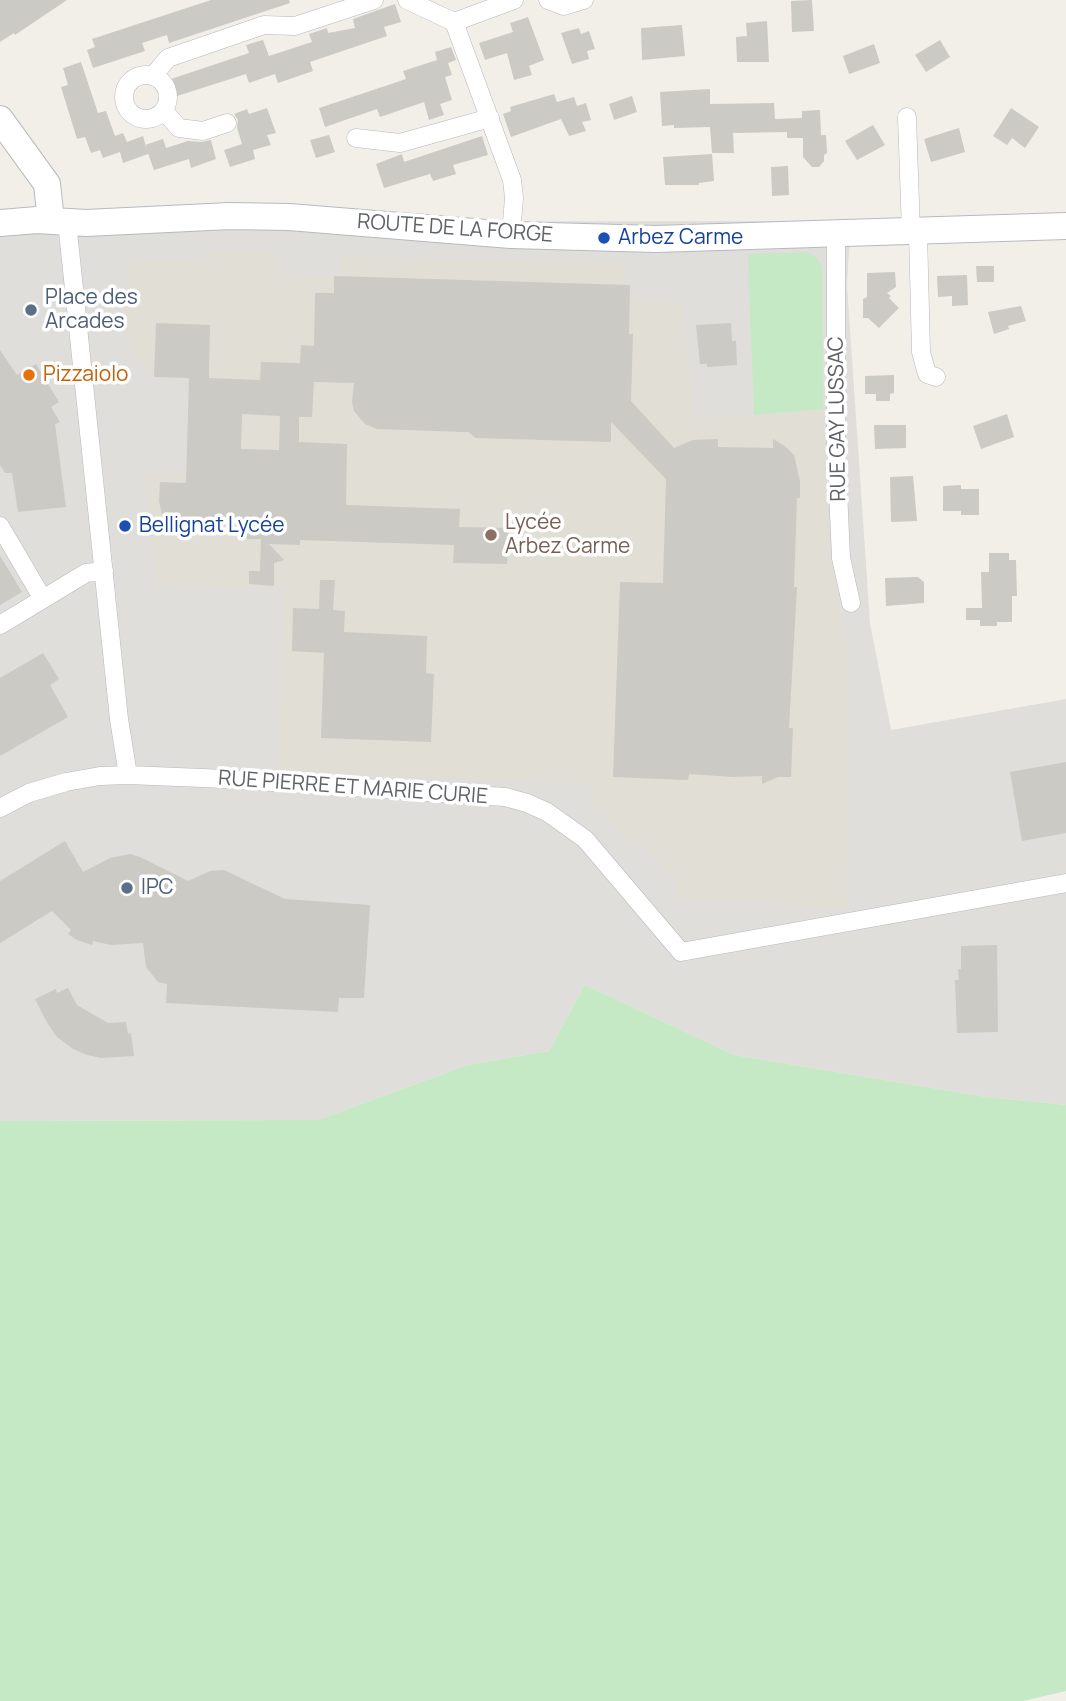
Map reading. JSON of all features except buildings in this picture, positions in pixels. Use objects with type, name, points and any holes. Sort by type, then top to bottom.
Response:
[{"type":"main road","points":[[0,119],[47,184],[59,221]]},
{"type":"main road","name":"ROUTE DE LA FORGE","points":[[0,223],[37,220],[86,223],[230,216],[289,217],[511,235],[656,239],[1066,226]]},
{"type":"street","points":[[153,76],[168,58],[264,25],[295,26],[374,0]]},
{"type":"street","points":[[407,0],[454,22],[512,180],[514,198],[511,235]]},
{"type":"street","points":[[454,22],[514,0]]},
{"type":"street","points":[[548,0],[564,6],[584,0]]},
{"type":"street","points":[[141,75],[153,76],[164,85],[167,104],[164,111],[145,120],[131,114],[124,102],[124,94],[130,81],[141,75]]},
{"type":"street","points":[[164,111],[179,128],[204,131],[227,123]]},
{"type":"street","points":[[907,117],[921,352],[927,374],[936,377]]},
{"type":"street","points":[[356,138],[400,143],[490,118]]},
{"type":"street","points":[[0,808],[29,793],[66,782],[100,776],[128,775],[59,221]]},
{"type":"street","name":"RUE GAY LUSSAC","points":[[836,233],[836,445],[841,558],[851,603]]},
{"type":"street","points":[[0,526],[43,599]]},
{"type":"street","points":[[0,625],[86,573],[104,571]]},
{"type":"street","name":"RUE PIERRE ET MARIE CURIE","points":[[128,775],[505,797],[527,803],[547,812],[584,839],[681,952],[1066,883]]},
{"type":"shaded area","points":[[851,221],[847,285],[870,623],[891,730],[1066,699],[1066,1105],[986,1097],[734,1055],[585,985],[549,1051],[468,1065],[318,1120],[0,1121],[0,230],[64,222]]},
{"type":"shaded area","name":"Lycée Arbez Carme","points":[[210,252],[279,253],[277,274],[340,276],[341,256],[623,264],[622,284],[630,285],[630,301],[683,303],[694,419],[823,409],[826,485],[837,596],[848,639],[847,909],[794,908],[786,902],[675,899],[676,879],[642,843],[631,843],[601,813],[592,813],[592,784],[279,772],[284,589],[157,585],[143,473],[186,474],[189,379],[154,377],[126,340],[128,267],[136,260],[210,262]]},
{"type":"green space","points":[[807,252],[817,258],[822,267],[823,409],[754,415],[748,254]]},
{"type":"green space","points":[[585,985],[734,1055],[986,1097],[1066,1105],[1066,1691],[1023,1701],[0,1701],[0,1121],[318,1120],[468,1065],[549,1051]]},
{"type":"place","name":"Arbez Carme","points":[[604,238]]},
{"type":"place","name":"Place des Arcades","points":[[31,310]]},
{"type":"place","name":"Pizzaiolo","points":[[29,375]]},
{"type":"place","name":"Bellignat Lycée","points":[[125,526]]},
{"type":"place","name":"Lycée Arbez Carme","points":[[491,535]]},
{"type":"place","name":"IPC","points":[[127,888]]}]
